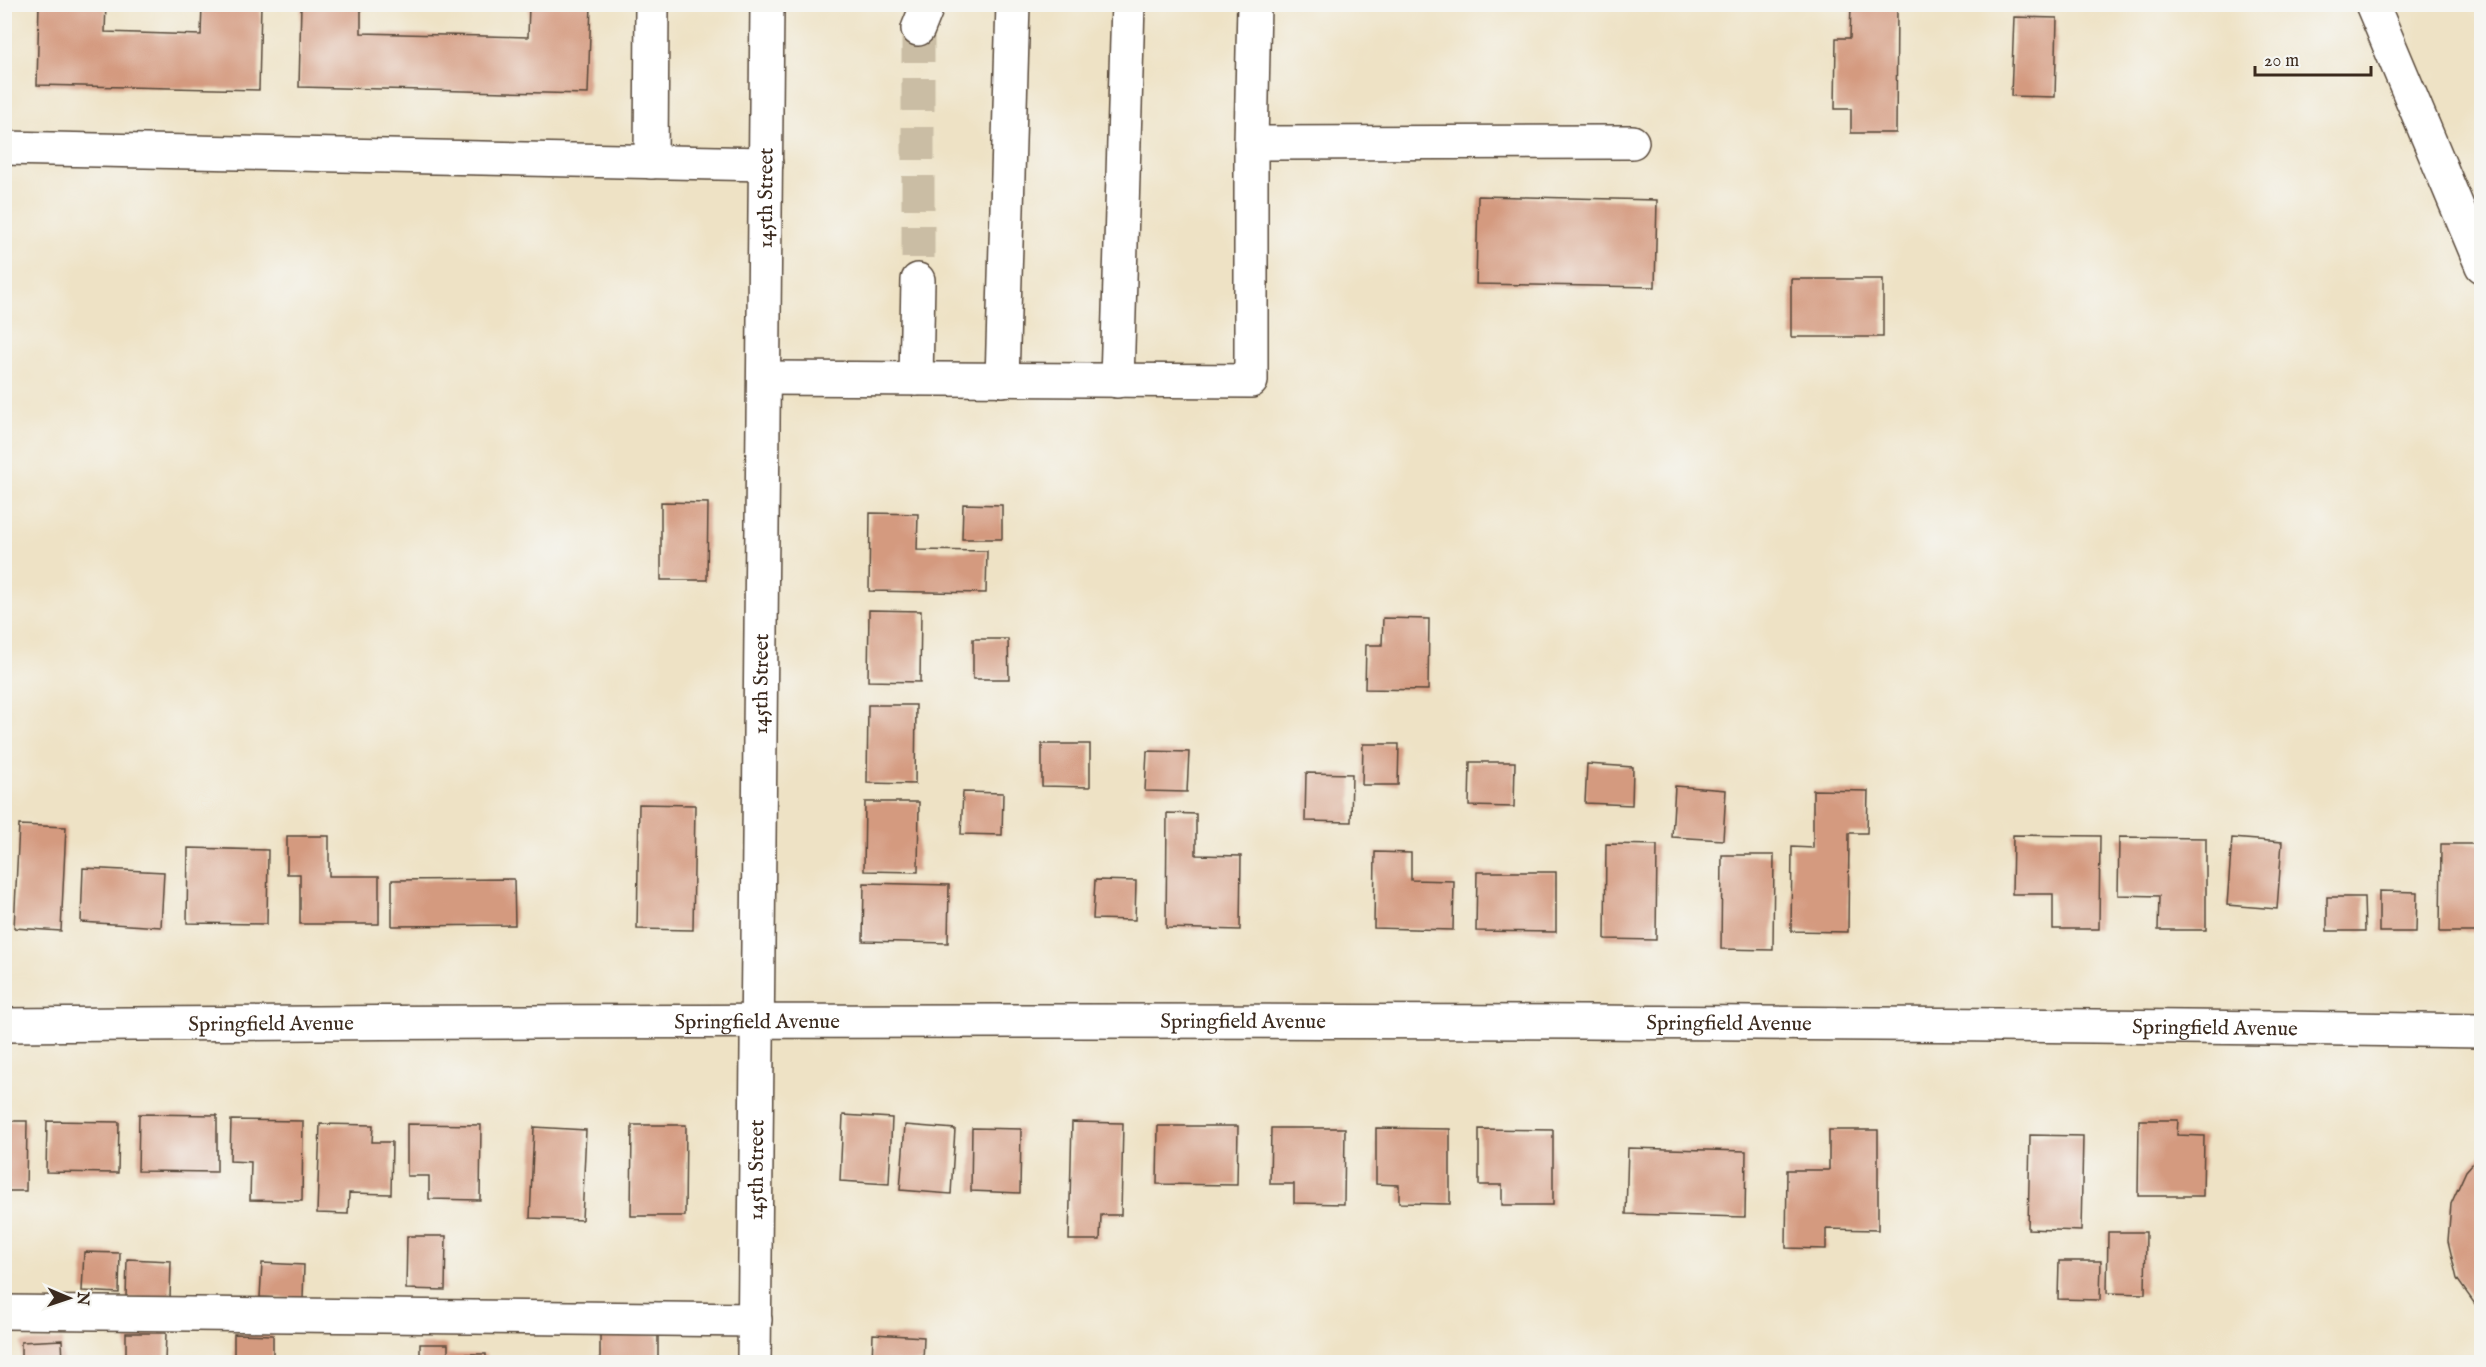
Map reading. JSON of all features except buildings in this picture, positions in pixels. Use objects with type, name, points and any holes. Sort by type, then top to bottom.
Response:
[{"type":"street","points":[[651,162],[652,4]]},
{"type":"street","name":"145th Street","points":[[754,1362],[767,4]]},
{"type":"street","points":[[1002,380],[1014,4]]},
{"type":"street","points":[[1117,381],[1128,4]]},
{"type":"street","points":[[764,378],[1251,381],[1251,143],[1254,4]]},
{"type":"street","points":[[2372,4],[2481,266]]},
{"type":"street","points":[[1251,143],[1632,142]]},
{"type":"street","points":[[4,148],[766,164]]},
{"type":"street","points":[[916,380],[918,280]]},
{"type":"street","name":"Springfield Avenue","points":[[4,1025],[757,1020],[1946,1023],[2481,1031]]},
{"type":"street","points":[[4,1312],[754,1320]]},
{"type":"tunnel","points":[[918,29],[918,280]]}]
